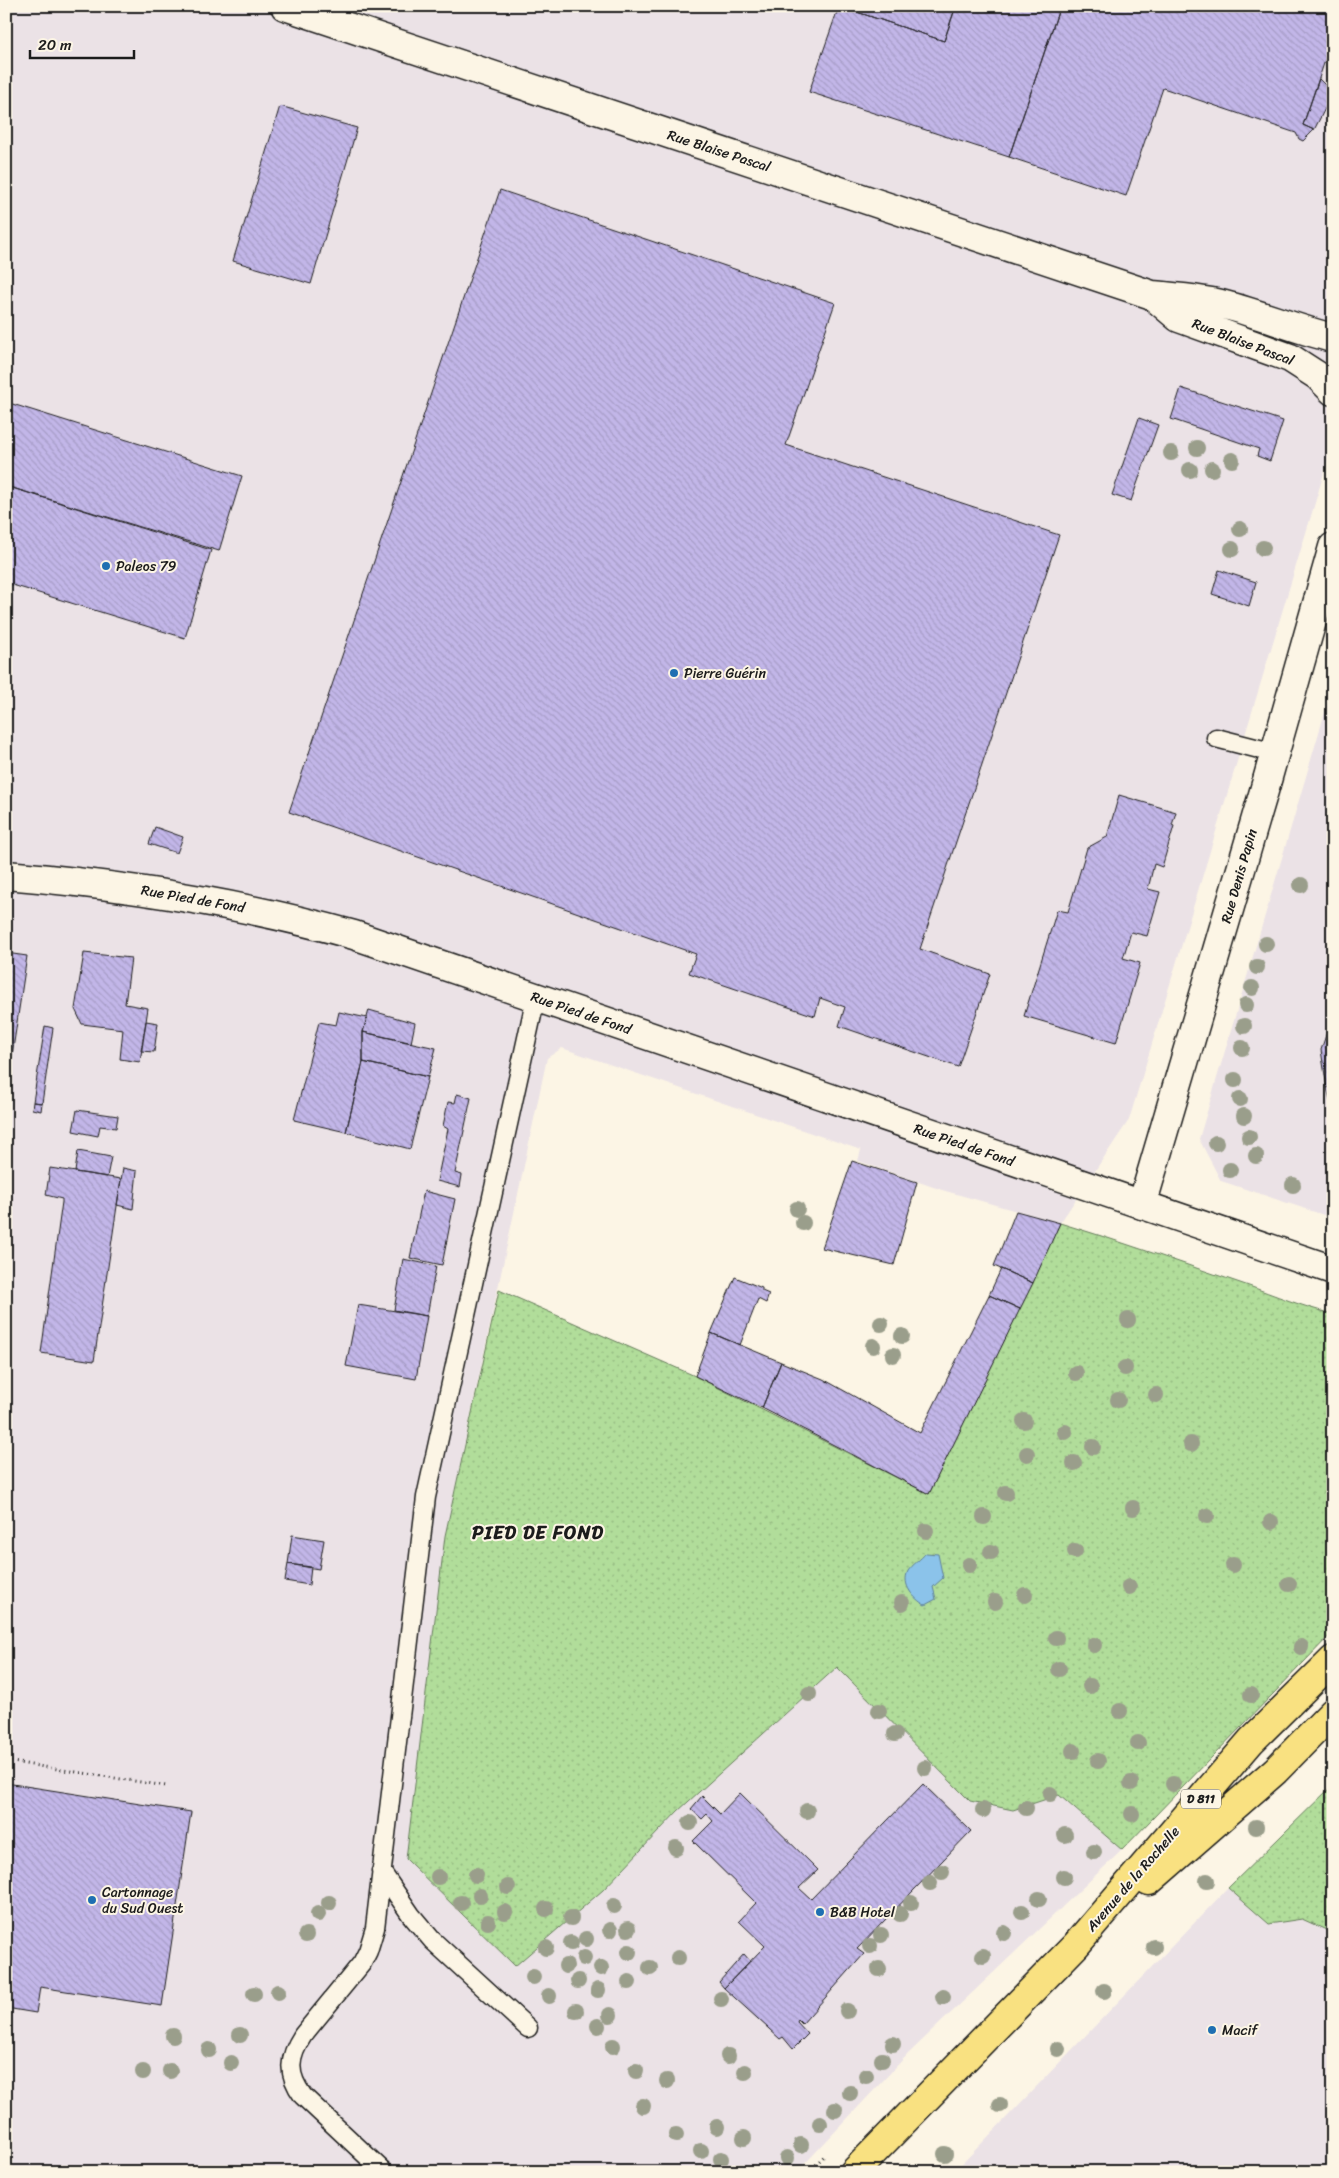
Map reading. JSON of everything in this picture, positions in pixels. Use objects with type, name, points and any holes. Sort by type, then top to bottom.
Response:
[{"type":"main road","name":"Avenue de la Rochelle","points":[[854,2172],[1076,1945],[1251,1741],[1333,1660]]},
{"type":"main road","name":"Avenue de la Rochelle","points":[[1076,1945],[1275,1771],[1333,1712]]},
{"type":"street","name":"Rue Blaise Pascal","points":[[285,6],[1152,296],[1187,297],[1226,305],[1298,330],[1333,338]]},
{"type":"street","name":"Rue Blaise Pascal","points":[[1152,296],[1179,318],[1290,358],[1318,376],[1333,391]]},
{"type":"street","name":"Rue Denis Papin","points":[[1142,1205],[1275,753],[1333,547]]},
{"type":"street","name":"Rue Pied de Fond","points":[[6,875],[135,889],[224,903],[292,918],[362,938],[1215,1229]]},
{"type":"street","points":[[1215,1229],[1333,1254]]},
{"type":"street","points":[[1215,1229],[1333,1270]]},
{"type":"lane","points":[[1216,738],[1275,753]]},
{"type":"lane","points":[[384,2172],[304,2096],[294,2084],[291,2074],[294,2053],[303,2035],[354,1974],[368,1951],[375,1928],[426,1497],[536,997]]},
{"type":"lane","points":[[381,1871],[411,1915],[432,1940],[528,2028]]},
{"type":"path","points":[[6,1762],[166,1786]]},
{"type":"shaded area","points":[[6,6],[1333,6],[1333,443],[1129,1120],[1060,1223],[942,1190],[858,1161],[861,1150],[562,1048],[547,1058],[445,1536],[406,1858],[603,1890],[678,1811],[837,1667],[970,1801],[1013,1810],[1059,1795],[1122,1850],[909,2053],[797,2172],[6,2172]]},
{"type":"shaded area","points":[[1333,685],[1333,1218],[1221,1181],[1199,1139]]},
{"type":"shaded area","name":"Macif","points":[[1333,1785],[1333,2172],[954,2172],[1228,1888]]},
{"type":"green space","points":[[1060,1223],[1333,1314],[1333,1632],[1122,1850],[1059,1795],[1013,1810],[970,1801],[837,1667],[678,1811],[603,1890],[515,1966],[406,1859],[445,1536],[499,1290],[695,1376],[929,1494]]},
{"type":"green space","points":[[1333,1785],[1333,1933],[1302,1919],[1269,1924],[1228,1888]]},
{"type":"water","points":[[926,1553],[938,1554],[943,1578],[933,1587],[936,1599],[925,1605],[910,1591],[907,1586],[906,1576],[912,1566]]},
{"type":"building","points":[[839,6],[944,41],[956,6],[1060,6],[1009,157],[809,92]]},
{"type":"building","points":[[839,6],[956,6],[944,41]]},
{"type":"building","points":[[1060,6],[1333,6],[1333,37],[1303,125],[1314,130],[1303,141],[1299,139],[1296,133],[1163,88],[1126,196],[1009,157]]},
{"type":"building","points":[[1319,79],[1333,93],[1314,130],[1303,125]]},
{"type":"building","points":[[280,106],[357,128],[311,284],[233,261]]},
{"type":"building","name":"Pierre Guérin","points":[[500,190],[835,303],[786,445],[1059,535],[920,949],[990,974],[958,1067],[839,1026],[845,1007],[820,998],[815,1016],[689,973],[696,954],[289,812]]},
{"type":"building","points":[[1181,388],[1283,421],[1270,461],[1257,456],[1259,449],[1171,419]]},
{"type":"building","points":[[6,402],[242,476],[219,551],[6,486]]},
{"type":"building","points":[[1139,418],[1158,425],[1131,501],[1112,495]]},
{"type":"building","name":"Paleos 79","points":[[6,486],[211,550],[185,638],[6,583]]},
{"type":"building","points":[[1219,570],[1256,582],[1249,606],[1212,594]]},
{"type":"building","points":[[1119,795],[1176,812],[1172,825],[1174,826],[1162,867],[1154,864],[1148,889],[1160,892],[1147,936],[1131,932],[1123,958],[1140,963],[1116,1043],[1024,1016],[1057,910],[1068,912],[1087,848],[1107,837]]},
{"type":"building","points":[[155,827],[183,837],[177,853],[149,844]]},
{"type":"building","points":[[6,953],[27,956],[8,1082],[6,1082]]},
{"type":"building","points":[[84,953],[131,958],[125,1004],[148,1008],[140,1062],[120,1059],[123,1029],[82,1024],[75,1009]]},
{"type":"building","points":[[369,1010],[415,1023],[411,1043],[363,1032]]},
{"type":"building","points":[[339,1012],[367,1018],[363,1032],[363,1062],[346,1132],[294,1120],[319,1022],[336,1025]]},
{"type":"building","points":[[1333,1014],[1333,1086],[1327,1088],[1321,1050]]},
{"type":"building","points":[[146,1021],[158,1023],[154,1052],[141,1051]]},
{"type":"building","points":[[45,1026],[53,1028],[42,1103],[33,1102]]},
{"type":"building","points":[[363,1032],[436,1048],[428,1077],[363,1062]]},
{"type":"building","points":[[363,1062],[428,1077],[410,1149],[346,1132]]},
{"type":"building","points":[[1333,1086],[1333,1113],[1327,1088]]},
{"type":"building","points":[[457,1094],[471,1098],[455,1173],[462,1175],[460,1187],[437,1181],[448,1129],[443,1126],[448,1102],[455,1103]]},
{"type":"building","points":[[33,1102],[42,1103],[41,1111],[32,1109]]},
{"type":"building","points":[[77,1110],[118,1116],[116,1128],[100,1126],[98,1136],[73,1131]]},
{"type":"building","points":[[78,1151],[111,1157],[107,1177],[75,1172]]},
{"type":"building","points":[[852,1161],[917,1182],[894,1265],[822,1248]]},
{"type":"building","points":[[50,1168],[121,1179],[94,1361],[41,1353],[62,1202],[62,1199],[46,1195]]},
{"type":"building","points":[[123,1168],[137,1171],[133,1209],[117,1205]]},
{"type":"building","points":[[424,1191],[455,1199],[442,1265],[410,1258]]},
{"type":"building","points":[[1016,1211],[1060,1223],[1033,1283],[994,1266]]},
{"type":"building","points":[[403,1259],[436,1266],[427,1316],[394,1310]]},
{"type":"building","points":[[1001,1269],[1033,1283],[1020,1309],[989,1295]]},
{"type":"building","points":[[735,1277],[762,1288],[762,1291],[769,1294],[766,1303],[758,1299],[740,1345],[711,1333]]},
{"type":"building","points":[[989,1295],[1020,1309],[929,1494],[762,1408],[781,1362],[823,1379],[920,1433]]},
{"type":"building","points":[[358,1305],[427,1316],[416,1379],[346,1366]]},
{"type":"building","points":[[711,1333],[781,1362],[762,1408],[695,1376]]},
{"type":"building","points":[[292,1535],[324,1540],[319,1569],[288,1564]]},
{"type":"building","points":[[288,1564],[311,1567],[309,1585],[285,1581]]},
{"type":"building","name":"Cartonnage du Sud Ouest","points":[[6,1783],[191,1812],[162,2006],[40,1987],[36,2013],[6,2008]]},
{"type":"building","name":"B&B Hotel","points":[[923,1784],[971,1831],[857,1949],[864,1954],[802,2024],[798,2020],[797,2022],[808,2034],[793,2049],[783,2037],[780,2039],[724,1988],[765,1946],[739,1921],[756,1903],[693,1841],[713,1821],[707,1814],[702,1819],[691,1809],[702,1796],[720,1814],[740,1793],[818,1870],[799,1888],[811,1899]]},
{"type":"building","points":[[744,1954],[750,1961],[724,1988],[719,1982]]},
{"type":"place","name":"Paleos 79","points":[[106,566]]},
{"type":"place","name":"Pierre Guérin","points":[[674,673]]},
{"type":"place","name":"Cartonnage du Sud Ouest","points":[[92,1900]]},
{"type":"place","name":"B&B Hotel","points":[[820,1912]]},
{"type":"place","name":"Macif","points":[[1212,2030]]},
{"type":"district","name":"PIED DE FOND","points":[[538,1532]]}]
